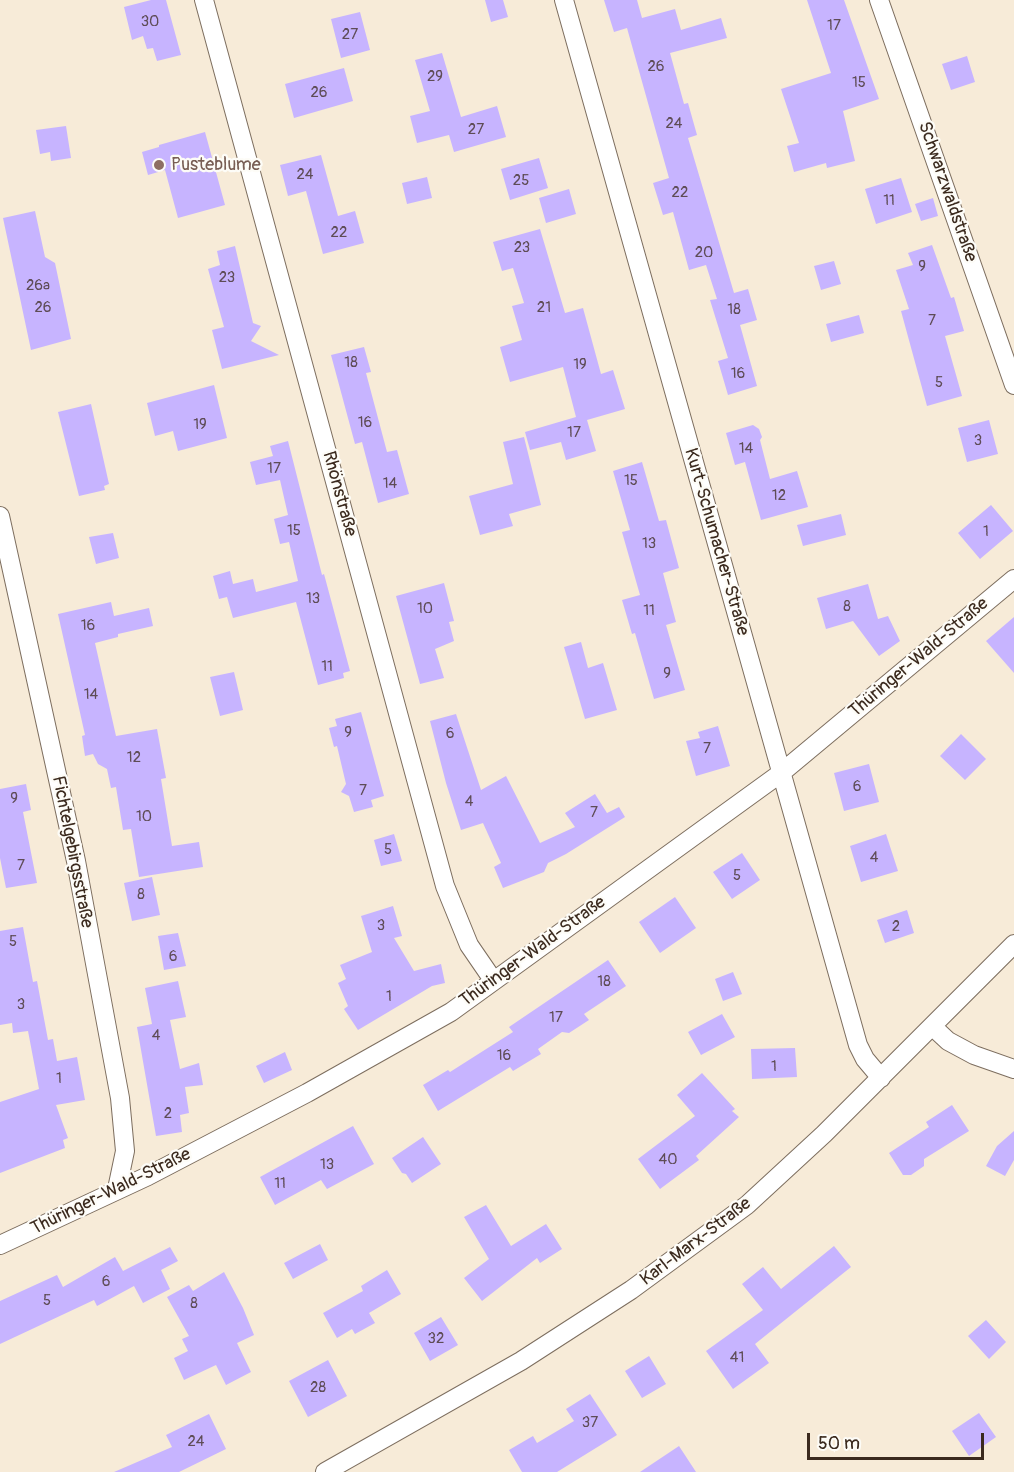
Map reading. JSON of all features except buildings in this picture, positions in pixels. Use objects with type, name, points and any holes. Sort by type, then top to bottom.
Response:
[{"type":"street","name":"Rhönstraße","points":[[204,0],[445,886],[469,945],[493,980]]},
{"type":"street","name":"Kurt-Schumacher-Straße","points":[[564,0],[858,1045],[865,1059],[881,1078]]},
{"type":"street","name":"Schwarzwaldstraße","points":[[879,0],[1014,385]]},
{"type":"street","name":"Fichtelgebirgsstraße","points":[[0,516],[73,850],[120,1098],[124,1151],[117,1190]]},
{"type":"street","name":"Thüringer-Wald-Straße","points":[[0,1245],[148,1176],[307,1093],[451,1012],[781,773],[1014,579]]},
{"type":"street","name":"Karl-Marx-Straße","points":[[325,1472],[500,1373],[631,1290],[747,1205],[779,1178],[1014,944]]},
{"type":"street","points":[[933,1027],[948,1041],[974,1055],[1014,1069]]},
{"type":"place","name":"Pusteblume","points":[[159,165]]}]
